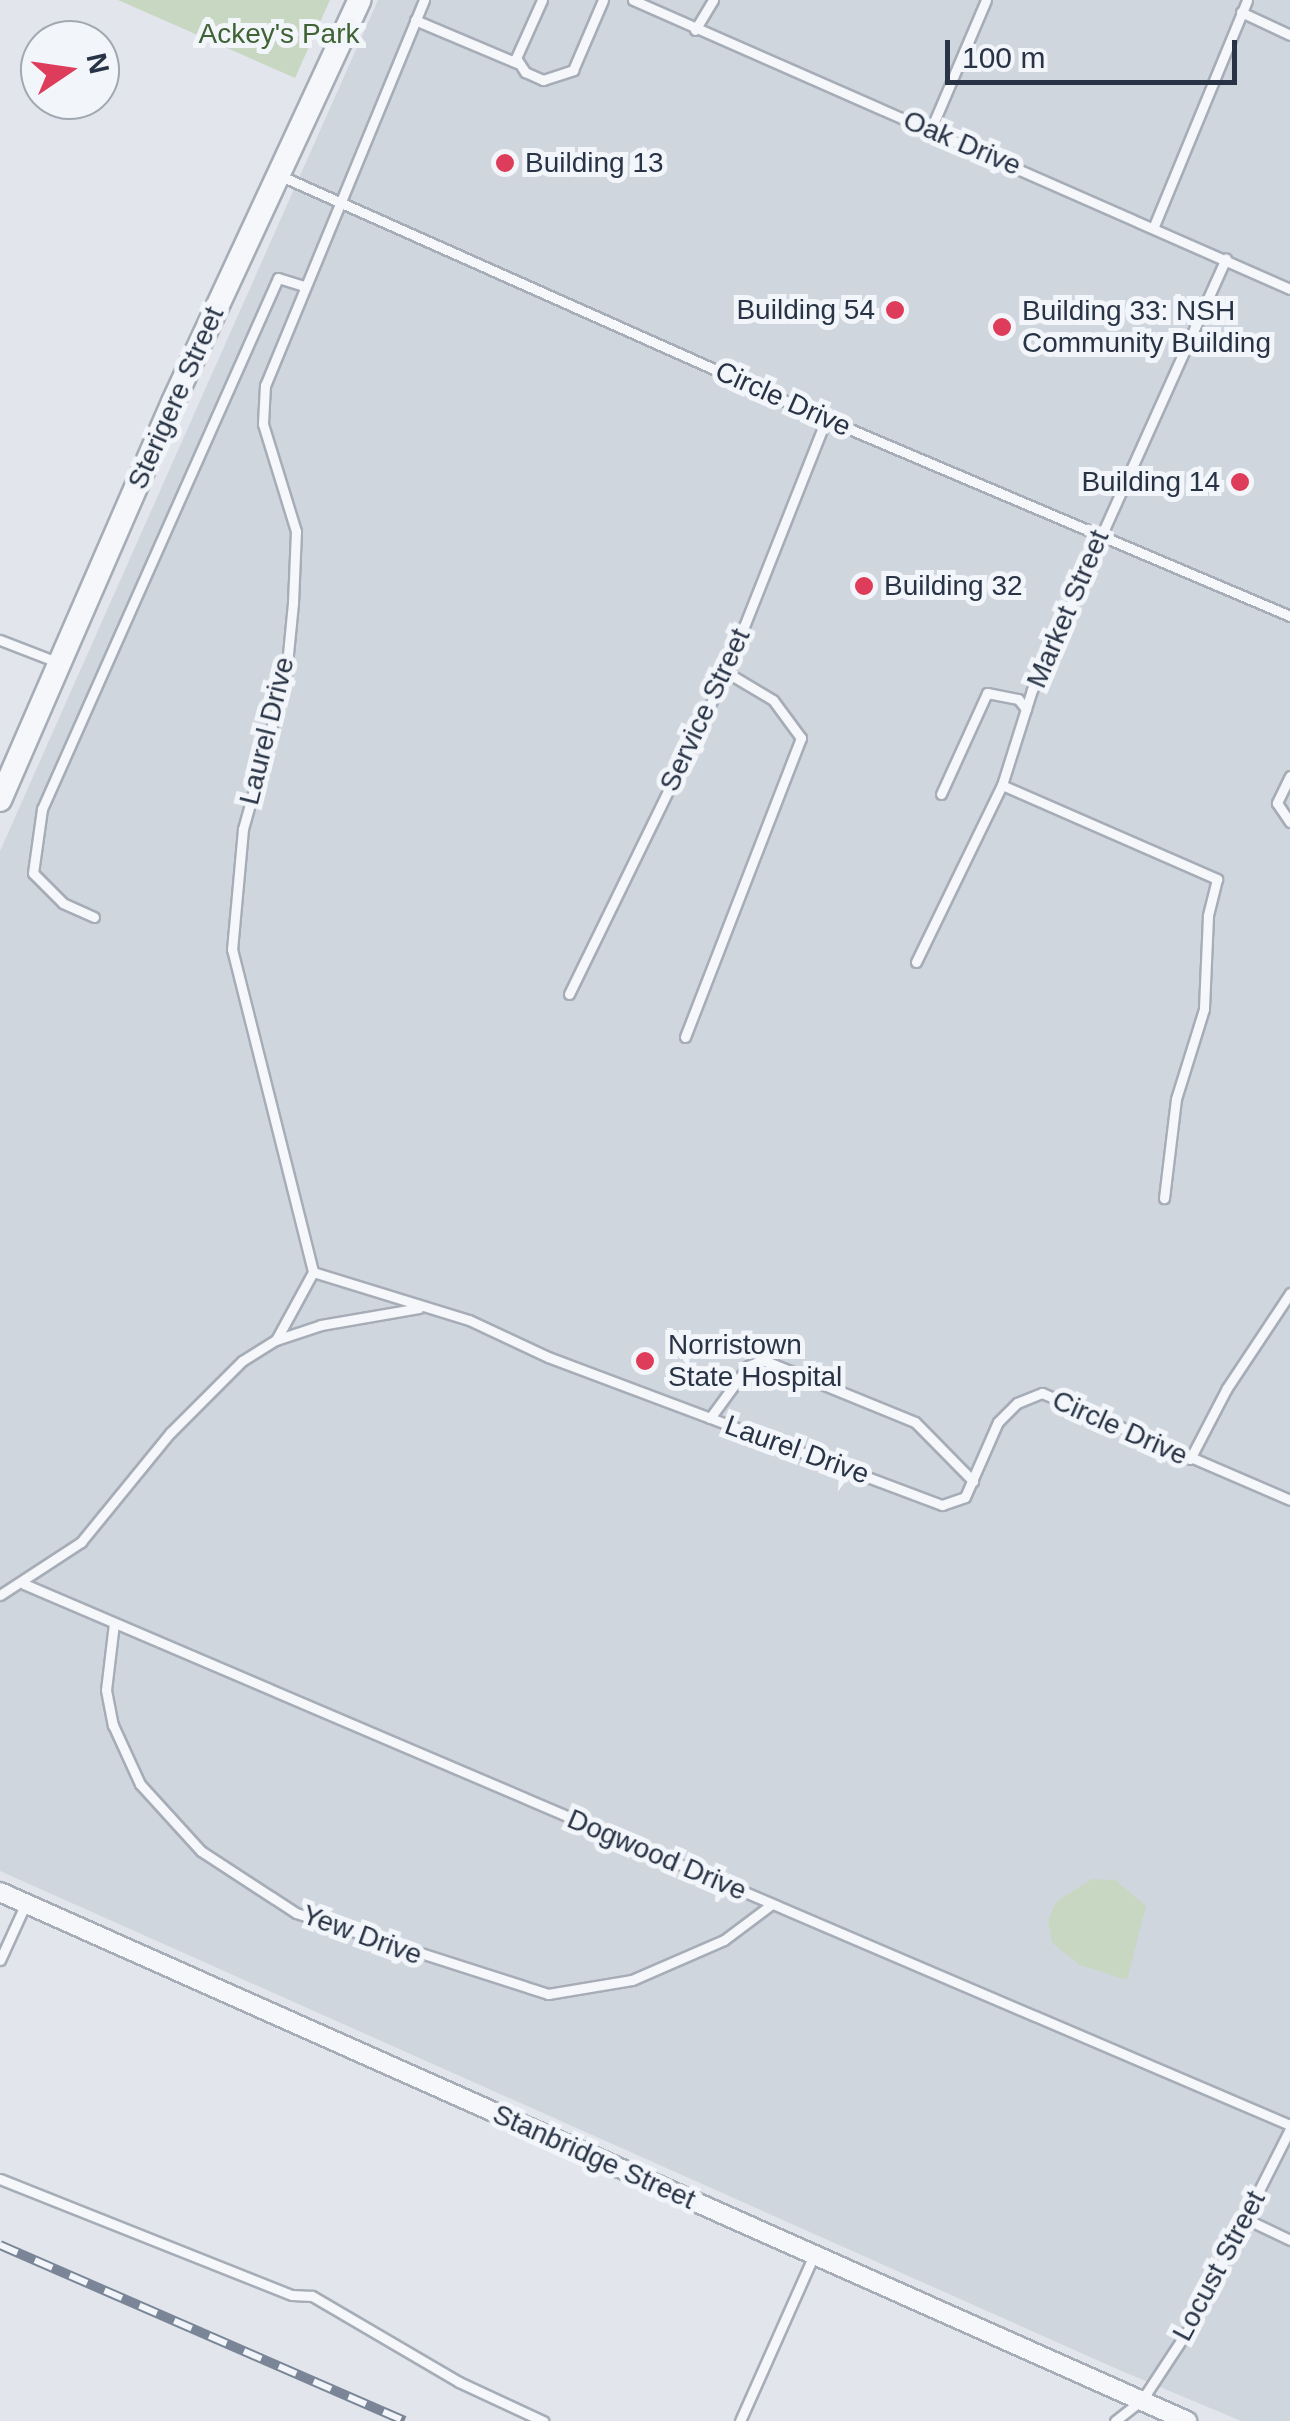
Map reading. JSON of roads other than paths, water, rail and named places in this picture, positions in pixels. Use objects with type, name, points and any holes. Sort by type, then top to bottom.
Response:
[{"type":"street","name":"Sterigere Street","points":[[0,800],[360,0]]},
{"type":"street","name":"Stanbridge Street","points":[[0,1892],[1188,2421]]},
{"type":"lane","name":"Laurel Drive","points":[[276,1340],[313,1272],[232,949],[243,830],[286,675],[293,603],[296,530],[263,424],[265,385],[424,0]]},
{"type":"lane","points":[[517,63],[542,0]]},
{"type":"lane","points":[[415,20],[517,63],[542,80],[567,76],[603,0]]},
{"type":"lane","name":"Oak Drive","points":[[633,0],[1290,288]]},
{"type":"lane","points":[[698,0],[701,12]]},
{"type":"lane","points":[[695,30],[701,12],[713,0]]},
{"type":"lane","points":[[931,129],[986,0]]},
{"type":"lane","points":[[1154,226],[1246,0]]},
{"type":"lane","points":[[1242,12],[1290,35]]},
{"type":"lane","name":"Circle Drive","points":[[278,175],[826,420],[1101,532],[1290,616]]},
{"type":"lane","name":"Market Street","points":[[916,962],[1002,786],[1026,708],[1101,532],[1226,259]]},
{"type":"lane","points":[[94,916],[63,903],[33,874],[42,809],[278,278],[306,286]]},
{"type":"lane","name":"Service Street","points":[[570,994],[726,672],[826,420]]},
{"type":"lane","points":[[0,640],[60,663]]},
{"type":"lane","points":[[685,1037],[802,738],[774,700],[726,672]]},
{"type":"lane","points":[[941,794],[987,693],[1018,699],[1026,708]]},
{"type":"lane","points":[[1290,776],[1277,803],[1290,822]]},
{"type":"lane","points":[[1002,786],[1217,879],[1208,916],[1204,1009],[1176,1099],[1164,1198]]},
{"type":"lane","name":"Laurel Drive","points":[[313,1272],[428,1308],[942,1505]]},
{"type":"lane","points":[[1190,1460],[1226,1388],[1286,1310],[1290,1293]]},
{"type":"lane","name":"Laurel Drive","points":[[0,1595],[24,1584],[81,1542],[214,1387],[276,1340],[384,1311],[428,1308]]},
{"type":"lane","points":[[710,1418],[748,1366],[763,1360],[915,1422],[973,1481]]},
{"type":"lane","name":"Circle Drive","points":[[942,1505],[965,1497],[998,1422],[1018,1403],[1042,1393],[1290,1500]]},
{"type":"lane","name":"Dogwood Drive","points":[[24,1584],[1290,2127]]},
{"type":"lane","name":"Yew Drive","points":[[114,1623],[106,1690],[112,1726],[140,1784],[201,1850],[296,1913],[548,1994],[632,1980],[724,1940],[772,1904]]},
{"type":"lane","points":[[0,1960],[26,1903]]},
{"type":"lane","name":"Locust Street","points":[[1115,2421],[1142,2400],[1190,2327],[1290,2127]]},
{"type":"lane","points":[[0,2178],[338,2308],[442,2372],[543,2421]]},
{"type":"lane","points":[[1246,2219],[1290,2240]]},
{"type":"lane","points":[[740,2421],[814,2255]]},
{"type":"railway","points":[[0,2245],[404,2421]]},
{"type":"place","name":"Building 13","points":[[505,163]]},
{"type":"place","name":"Building 54","points":[[895,310]]},
{"type":"place","name":"Building 33: NSH Community Building","points":[[1002,327]]},
{"type":"place","name":"Building 14","points":[[1240,482]]},
{"type":"place","name":"Building 32","points":[[864,586]]},
{"type":"place","name":"Norristown State Hospital","points":[[645,1361]]},
{"type":"park label","name":"Ackey's Park","points":[[279,34]]}]
